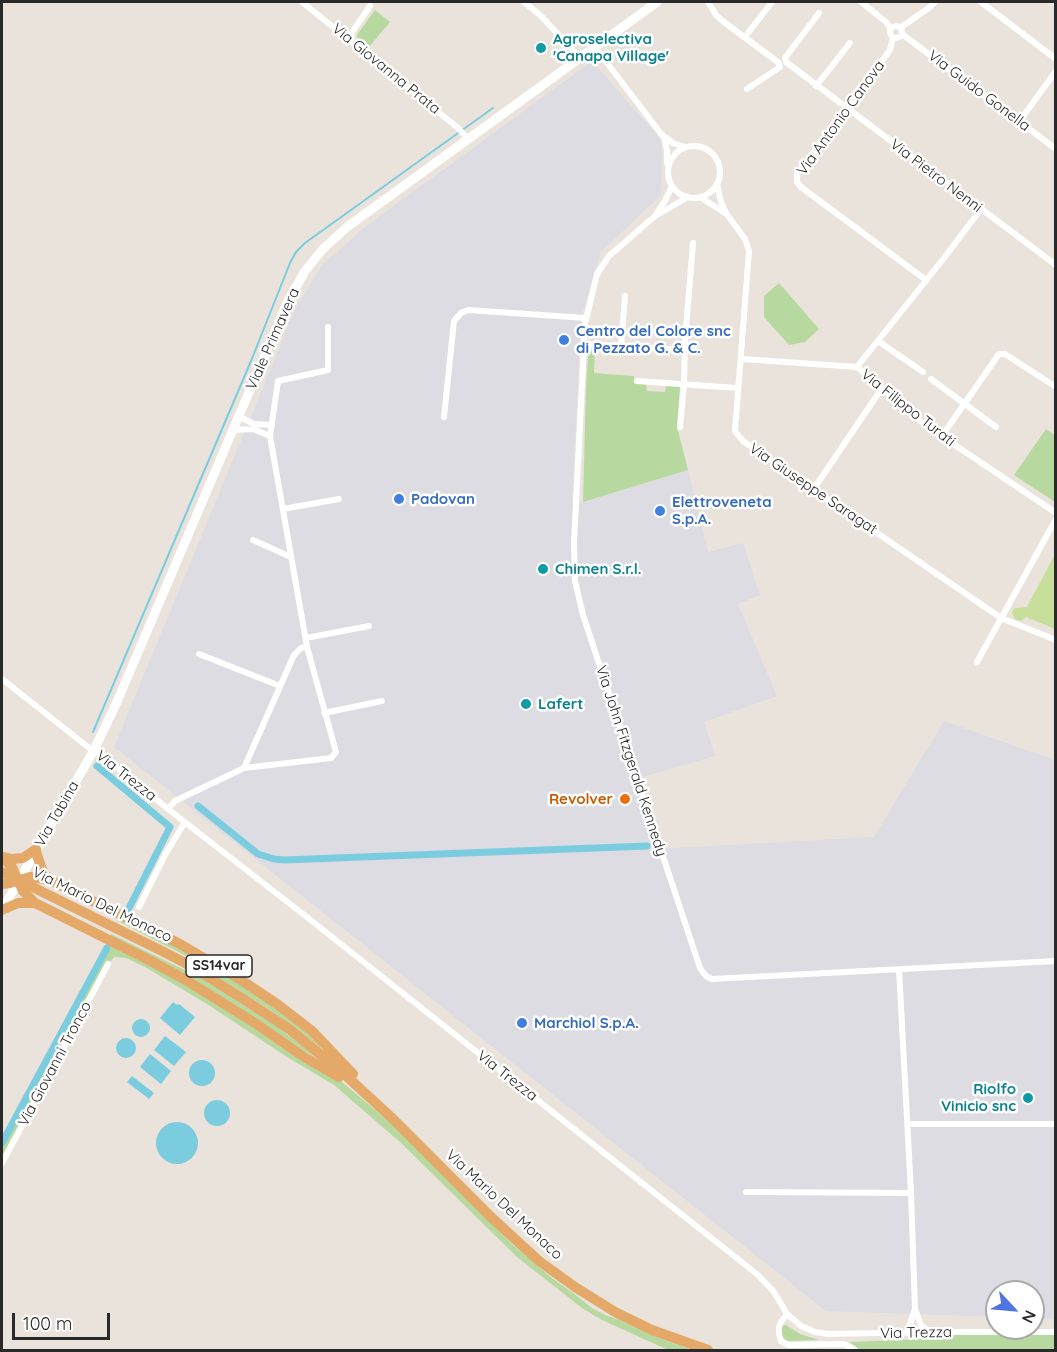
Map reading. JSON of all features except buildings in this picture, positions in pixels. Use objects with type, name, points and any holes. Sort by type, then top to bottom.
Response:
[{"type":"highway","name":"SS14var","points":[[2,857],[23,858],[36,849]]},
{"type":"highway","points":[[36,849],[43,872],[50,880]]},
{"type":"highway","name":"SS14var","points":[[2,857],[12,867],[23,891],[35,903],[192,983],[340,1078],[387,1113]]},
{"type":"highway","name":"Via Mario Del Monaco","points":[[2,872],[189,965],[289,1029],[342,1071],[514,1239],[562,1279],[632,1321],[708,1350]]},
{"type":"highway","name":"SS14var","points":[[2,884],[10,884],[30,877],[50,880],[180,944],[241,980],[297,1018],[325,1042],[387,1113]]},
{"type":"highway","points":[[2,910],[18,903],[35,903]]},
{"type":"main road","name":"Viale Primavera","points":[[94,750],[116,704],[287,303],[305,271],[323,249],[347,227],[467,137],[657,2]]},
{"type":"main road","name":"Via Tabina","points":[[2,910],[94,750]]},
{"type":"street","name":"Via Giovanna Prata","points":[[302,2],[467,137]]},
{"type":"street","points":[[524,2],[542,16],[580,58]]},
{"type":"street","points":[[708,2],[716,15],[724,22],[779,63],[780,67],[747,89]]},
{"type":"street","points":[[748,33],[772,2]]},
{"type":"street","points":[[861,2],[886,22],[893,38],[899,38],[901,31],[935,2]]},
{"type":"street","points":[[981,2],[1056,59]]},
{"type":"street","points":[[348,38],[370,6]]},
{"type":"street","name":"Via Pietro Nenni","points":[[819,13],[785,58],[786,62],[1056,265]]},
{"type":"street","points":[[891,29],[895,26],[901,31]]},
{"type":"street","name":"Via Guido Gonella","points":[[901,31],[1056,149]]},
{"type":"street","name":"Via Antonio Canova","points":[[893,38],[890,50],[797,174],[797,182],[926,280]]},
{"type":"street","points":[[816,86],[850,43]]},
{"type":"street","points":[[595,47],[662,135],[673,143],[685,147]]},
{"type":"street","points":[[1019,122],[1056,71]]},
{"type":"street","points":[[662,135],[667,150],[668,178],[679,193],[688,197]]},
{"type":"street","points":[[668,168],[674,155],[685,147],[700,146],[712,153],[718,161],[720,176],[710,193],[700,197]]},
{"type":"street","name":"Via Giuseppe Saragat","points":[[717,184],[726,213],[745,239],[749,251],[735,430],[742,441],[1001,618],[1056,640]]},
{"type":"street","name":"Via John Fitzgerald Kennedy","points":[[655,216],[672,186]]},
{"type":"street","name":"Via John Fitzgerald Kennedy","points":[[700,197],[688,197],[655,216],[609,256],[597,274],[586,318],[574,543],[575,581],[583,615],[700,968],[706,976],[712,979],[1056,961]]},
{"type":"street","name":"Via Giuseppe Saragat","points":[[700,197],[726,213]]},
{"type":"street","points":[[857,367],[981,209]]},
{"type":"street","points":[[680,427],[693,243]]},
{"type":"street","points":[[621,346],[625,296]]},
{"type":"street","points":[[444,417],[454,321],[461,313],[468,310],[586,318]]},
{"type":"street","points":[[168,809],[175,801],[244,768],[331,758],[336,752],[307,647],[270,436],[278,381],[328,370],[328,327]]},
{"type":"street","points":[[878,341],[923,372]]},
{"type":"street","points":[[584,344],[685,350]]},
{"type":"street","points":[[942,436],[999,354],[1005,354],[1056,387]]},
{"type":"street","name":"Via Filippo Turati","points":[[742,359],[857,367],[925,425],[1056,513]]},
{"type":"street","points":[[931,379],[996,427]]},
{"type":"street","points":[[637,381],[738,388]]},
{"type":"street","points":[[813,490],[882,388]]},
{"type":"street","points":[[238,416],[254,423],[272,425]]},
{"type":"street","points":[[232,430],[253,429],[270,436]]},
{"type":"street","points":[[283,509],[339,499]]},
{"type":"street","points":[[977,662],[1056,519]]},
{"type":"street","points":[[253,540],[291,557]]},
{"type":"street","points":[[306,638],[369,626]]},
{"type":"street","points":[[244,768],[294,655],[301,648],[307,647]]},
{"type":"street","points":[[199,654],[280,686]]},
{"type":"street","name":"Via Trezza","points":[[2,679],[303,914],[758,1275],[774,1292],[788,1314],[801,1326],[828,1334],[1056,1332]]},
{"type":"street","points":[[324,713],[382,701]]},
{"type":"street","points":[[139,907],[165,855],[185,822]]},
{"type":"street","name":"Via Giovanni Tronco","points":[[2,1163],[108,964]]},
{"type":"street","points":[[899,969],[915,1309],[924,1328],[930,1332]]},
{"type":"street","points":[[908,1124],[1056,1124]]},
{"type":"street","points":[[746,1192],[911,1193]]},
{"type":"street","points":[[907,1333],[915,1309]]},
{"type":"street","points":[[788,1314],[779,1327],[781,1341],[784,1343],[789,1345],[842,1344],[855,1350]]},
{"type":"street","points":[[915,1332],[918,1318]]},
{"type":"street","points":[[910,1322],[915,1332]]},
{"type":"shaded area","points":[[592,61],[662,141],[661,195],[601,252],[581,317],[572,503],[583,502],[688,470],[708,552],[743,543],[760,595],[738,604],[777,696],[704,722],[715,756],[632,780],[655,849],[874,837],[944,721],[1055,760],[1055,1319],[1045,1319],[1045,1280],[985,1280],[985,1317],[826,1311],[114,747],[295,310],[322,265],[365,227]]},
{"type":"green space","points":[[375,10],[390,22],[369,47],[358,39],[357,35]]},
{"type":"green space","points":[[779,283],[819,329],[805,342],[789,345],[764,317],[764,296]]},
{"type":"green space","points":[[595,350],[594,373],[634,376],[634,383],[646,383],[647,391],[665,392],[666,386],[680,386],[677,427],[688,470],[583,502],[588,357]]},
{"type":"green space","points":[[1046,429],[1055,435],[1055,502],[1014,475]]},
{"type":"green space","points":[[1055,554],[1055,629],[1026,617],[1021,621],[1015,619],[1012,613],[1014,608],[1027,607]]},
{"type":"green space","points":[[119,917],[183,949],[282,1011],[332,1056],[270,1010],[192,959],[118,921]]},
{"type":"green space","points":[[111,934],[201,978],[276,1026],[323,1062],[110,937]]},
{"type":"green space","points":[[112,945],[166,972],[336,1077],[392,1124],[513,1245],[592,1308],[692,1350],[668,1350],[602,1320],[582,1308],[517,1257],[400,1142],[334,1085],[207,1004],[126,958],[114,957],[110,962],[2,1160],[2,1150]]},
{"type":"green space","points":[[784,1325],[800,1334],[819,1340],[788,1341],[783,1338],[781,1328]]},
{"type":"green space","points":[[1045,1334],[1055,1334],[1056,1349],[860,1350],[848,1342],[926,1339],[936,1335],[985,1335],[985,1340],[1045,1340]]},
{"type":"water","points":[[173,1002],[195,1017],[180,1035],[160,1018]]},
{"type":"water","points":[[141,1019],[147,1022],[150,1028],[147,1034],[141,1037],[135,1034],[132,1028],[135,1022]]},
{"type":"water","points":[[165,1036],[186,1052],[174,1066],[154,1050]]},
{"type":"water","points":[[126,1038],[133,1041],[136,1048],[133,1055],[126,1058],[119,1055],[116,1048],[119,1041]]},
{"type":"water","points":[[150,1054],[171,1071],[161,1084],[140,1067]]},
{"type":"water","points":[[202,1060],[212,1063],[215,1073],[212,1083],[202,1086],[192,1083],[189,1073],[192,1063]]},
{"type":"water","points":[[132,1076],[154,1093],[149,1099],[127,1082]]},
{"type":"water","points":[[217,1100],[226,1104],[230,1113],[226,1122],[217,1126],[208,1122],[204,1113],[208,1104]]},
{"type":"water","points":[[177,1122],[192,1128],[198,1143],[192,1158],[177,1164],[162,1158],[156,1143],[162,1128]]},
{"type":"waterway","points":[[93,732],[296,252],[305,243],[493,108]]},
{"type":"waterway","points":[[97,766],[170,827],[128,910]]},
{"type":"waterway","points":[[198,806],[258,854],[284,860],[647,846]]},
{"type":"waterway","points":[[2,1143],[107,948]]},
{"type":"place","name":"Agroselectiva 'Canapa Village'","points":[[541,48]]},
{"type":"place","name":"Centro del Colore snc di Pezzato G. & C.","points":[[564,340]]},
{"type":"place","name":"Padovan","points":[[399,499]]},
{"type":"place","name":"Elettroveneta S.p.A.","points":[[660,511]]},
{"type":"place","name":"Chimen S.r.l.","points":[[543,569]]},
{"type":"place","name":"Lafert","points":[[526,704]]},
{"type":"place","name":"Revolver","points":[[625,799]]},
{"type":"place","name":"Marchiol S.p.A.","points":[[522,1023]]},
{"type":"place","name":"Riolfo Vinicio snc","points":[[1028,1098]]}]
